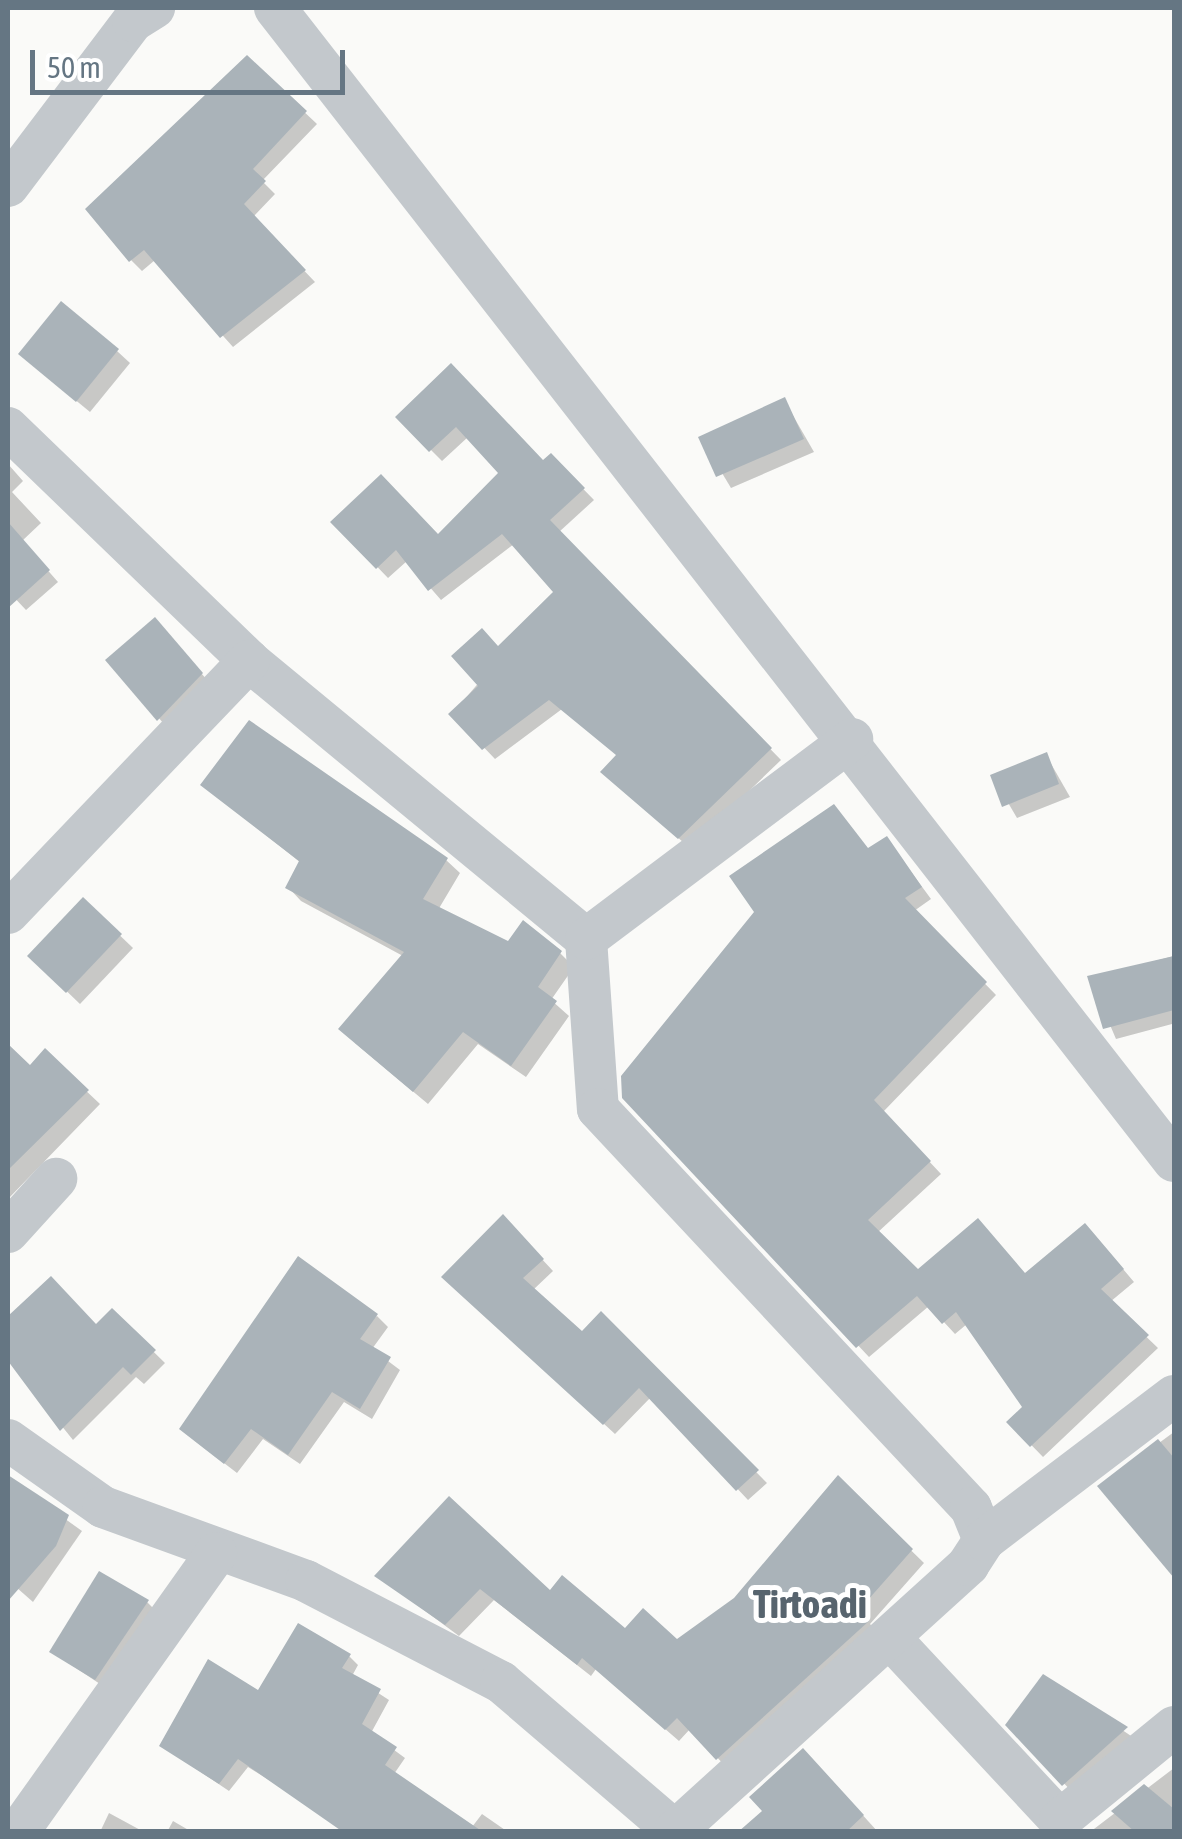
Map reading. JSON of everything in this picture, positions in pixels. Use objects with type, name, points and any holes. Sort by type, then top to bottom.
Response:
[{"type":"street","points":[[8,186],[133,21],[154,8]]},
{"type":"street","points":[[276,8],[852,738],[1174,1161]]},
{"type":"street","points":[[8,428],[249,661],[586,939],[598,1109],[971,1508],[984,1540]]},
{"type":"street","points":[[8,914],[249,661]]},
{"type":"street","points":[[586,939],[852,738]]},
{"type":"street","points":[[8,1232],[56,1178]]},
{"type":"street","points":[[8,1440],[103,1507],[216,1553],[306,1581],[501,1682],[676,1831],[890,1638],[984,1540],[1174,1396]]},
{"type":"street","points":[[18,1832],[216,1553]]},
{"type":"street","points":[[890,1638],[1060,1820],[1174,1727]]},
{"type":"building","points":[[247,55],[307,111],[253,169],[266,181],[244,204],[306,270],[220,338],[144,250],[129,262],[85,209]]},
{"type":"building","points":[[61,301],[119,349],[76,402],[18,354]]},
{"type":"building","points":[[451,363],[543,460],[551,453],[585,488],[550,520],[772,748],[678,839],[600,772],[616,755],[549,700],[482,750],[448,714],[478,686],[451,656],[482,628],[498,646],[553,592],[502,534],[428,591],[396,550],[376,569],[330,522],[381,474],[438,534],[498,473],[456,427],[429,452],[395,417]]},
{"type":"building","points":[[785,397],[804,439],[716,477],[698,437]]},
{"type":"building","points":[[8,522],[50,570],[8,608]]},
{"type":"building","points":[[155,617],[203,673],[157,721],[105,660]]},
{"type":"building","points":[[249,720],[448,858],[423,899],[508,941],[523,920],[562,951],[538,987],[557,1001],[511,1066],[463,1032],[413,1092],[338,1029],[404,952],[285,888],[299,861],[200,785]]},
{"type":"building","points":[[1047,752],[1059,784],[1002,807],[990,775]]},
{"type":"building","points":[[834,804],[868,848],[887,836],[922,887],[905,898],[987,982],[874,1100],[931,1161],[868,1220],[918,1269],[978,1218],[1025,1273],[1085,1223],[1124,1269],[1101,1289],[1149,1335],[1030,1447],[1006,1422],[1022,1407],[956,1312],[942,1324],[917,1296],[856,1348],[622,1098],[621,1076],[754,912],[729,876]]},
{"type":"building","points":[[83,897],[122,934],[66,993],[27,956]]},
{"type":"building","points":[[1174,956],[1174,1010],[1103,1029],[1087,976]]},
{"type":"building","points":[[8,1044],[30,1065],[45,1048],[89,1090],[8,1170]]},
{"type":"building","points":[[503,1214],[544,1259],[523,1278],[582,1331],[601,1311],[759,1470],[736,1491],[639,1388],[603,1425],[441,1277]]},
{"type":"building","points":[[298,1256],[378,1314],[360,1339],[391,1357],[360,1409],[332,1392],[288,1455],[251,1429],[224,1464],[179,1429]]},
{"type":"building","points":[[51,1276],[96,1324],[112,1308],[156,1350],[131,1375],[123,1367],[60,1431],[8,1361],[8,1316]]},
{"type":"building","points":[[1158,1439],[1174,1458],[1174,1578],[1097,1486]]},
{"type":"building","points":[[8,1475],[69,1515],[56,1546],[8,1601]]},
{"type":"building","points":[[838,1475],[913,1549],[859,1610],[869,1621],[716,1760],[677,1718],[665,1730],[582,1658],[577,1665],[480,1589],[445,1625],[374,1576],[449,1496],[550,1590],[562,1575],[625,1628],[643,1608],[677,1639],[734,1598]]},
{"type":"building","points":[[99,1571],[149,1600],[95,1680],[49,1652]]},
{"type":"building","points":[[298,1623],[351,1654],[342,1668],[381,1689],[362,1724],[397,1747],[385,1765],[483,1832],[343,1832],[238,1759],[219,1784],[159,1746],[208,1659],[258,1690]]},
{"type":"building","points":[[1043,1674],[1128,1727],[1062,1786],[1005,1725]]},
{"type":"building","points":[[803,1748],[864,1815],[846,1832],[738,1832],[762,1811],[749,1797]]},
{"type":"building","points":[[1144,1784],[1174,1809],[1174,1832],[1135,1832],[1111,1811]]},
{"type":"district","name":"Tirtoadi","points":[[810,1604]]}]
